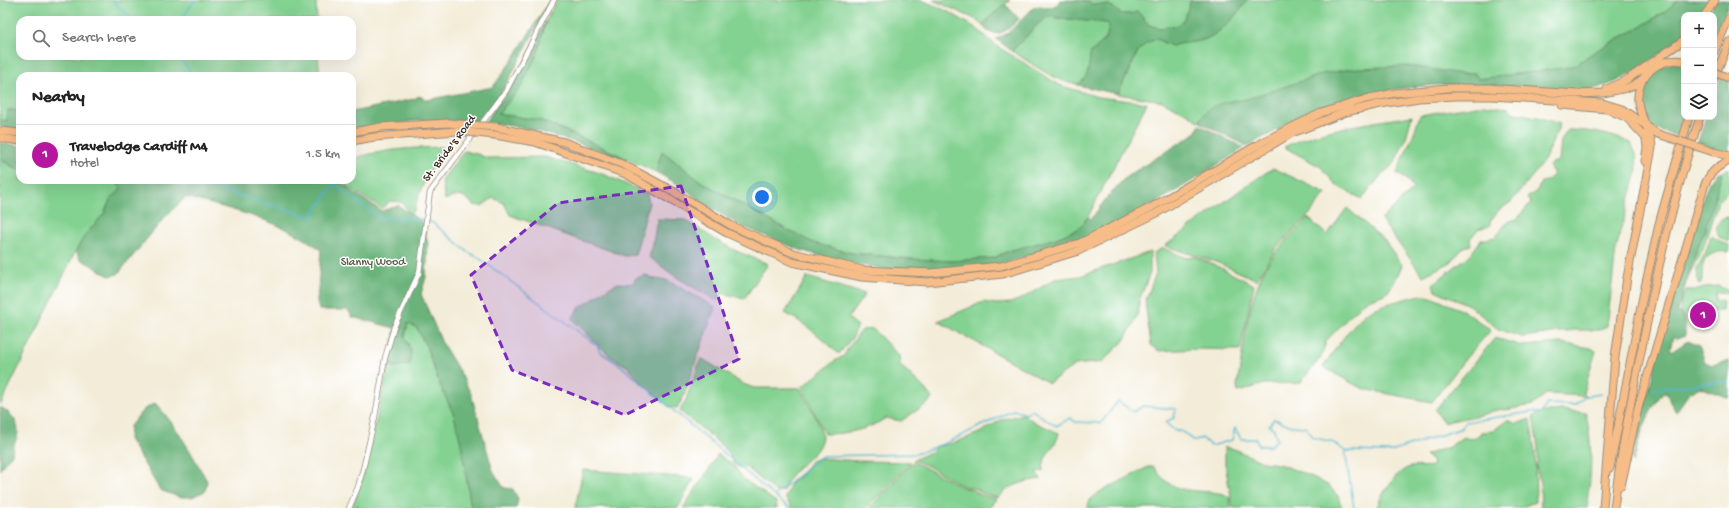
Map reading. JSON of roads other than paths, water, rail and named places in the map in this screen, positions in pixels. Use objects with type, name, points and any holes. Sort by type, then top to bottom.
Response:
[{"type":"highway","points":[[1707,12],[1715,0]]},
{"type":"highway","points":[[1716,48],[1729,18]]},
{"type":"highway","points":[[496,131],[535,142],[626,174],[727,233],[792,262],[862,277],[927,282],[1003,274],[1078,251],[1155,214],[1248,158],[1268,142],[1321,113],[1366,99],[1396,93],[1448,88],[1577,94],[1603,93],[1634,85],[1644,78],[1681,42]]},
{"type":"highway","points":[[1593,93],[1628,79],[1681,42]]},
{"type":"highway","points":[[1717,71],[1729,42]]},
{"type":"highway","points":[[1653,68],[1665,61],[1681,61]]},
{"type":"highway","points":[[1717,73],[1729,78]]},
{"type":"highway","points":[[1631,256],[1652,148],[1651,136],[1639,112],[1637,100],[1639,88],[1644,78]]},
{"type":"highway","points":[[1492,96],[1520,101],[1607,110],[1627,118],[1644,135],[1647,142],[1647,154],[1618,332],[1603,508]]},
{"type":"highway","points":[[356,139],[457,128],[496,131],[564,142],[624,165],[671,190],[732,226],[794,253],[862,270],[931,273],[1001,266],[1080,243],[1152,207],[1240,154],[1268,142],[1332,118],[1380,104],[1419,98],[1492,96],[1607,104],[1626,112],[1658,134],[1729,156]]},
{"type":"highway","points":[[1603,508],[1628,364],[1660,220],[1688,120]]},
{"type":"highway","points":[[1615,508],[1643,340],[1671,218],[1699,120]]},
{"type":"highway","points":[[356,131],[381,126],[450,123],[457,128]]},
{"type":"highway","points":[[0,131],[16,133]]},
{"type":"highway","points":[[0,138],[16,140]]},
{"type":"highway","points":[[1615,508],[1647,374],[1706,180],[1714,170],[1729,161]]},
{"type":"street","name":"St. Bride's Road","points":[[349,508],[358,487],[364,465],[386,358],[394,327],[420,273],[430,192],[506,91],[554,0]]},
{"type":"waterway","points":[[112,0],[129,16]]},
{"type":"waterway","points":[[184,16],[195,0]]},
{"type":"waterway","points":[[181,60],[191,72]]},
{"type":"waterway","points":[[202,184],[311,217],[334,184],[379,218],[422,219],[433,223],[468,252],[479,258],[598,346],[600,352],[619,364],[790,508]]},
{"type":"waterway","points":[[1653,389],[1729,381]]},
{"type":"waterway","points":[[774,496],[822,456],[916,454],[948,442],[1014,410],[1026,414],[1032,410],[1056,426],[1071,418],[1075,422],[1101,423],[1118,401],[1133,412],[1143,406],[1176,409],[1174,418],[1165,422],[1175,431],[1181,431],[1195,441],[1202,438],[1211,446],[1232,440],[1235,428],[1241,439],[1256,439],[1259,446],[1270,446],[1277,440],[1274,429],[1269,425],[1274,419],[1292,426],[1306,427],[1312,437],[1332,442],[1345,451],[1391,452],[1462,428],[1465,422],[1532,412],[1541,413],[1547,404],[1575,405],[1586,396],[1601,394]]},
{"type":"waterway","points":[[1345,451],[1354,508]]},
{"type":"place","name":"Travelodge Cardiff M4","points":[[1703,315]]},
{"type":"park label","name":"Slanny Wood","points":[[373,263]]}]
